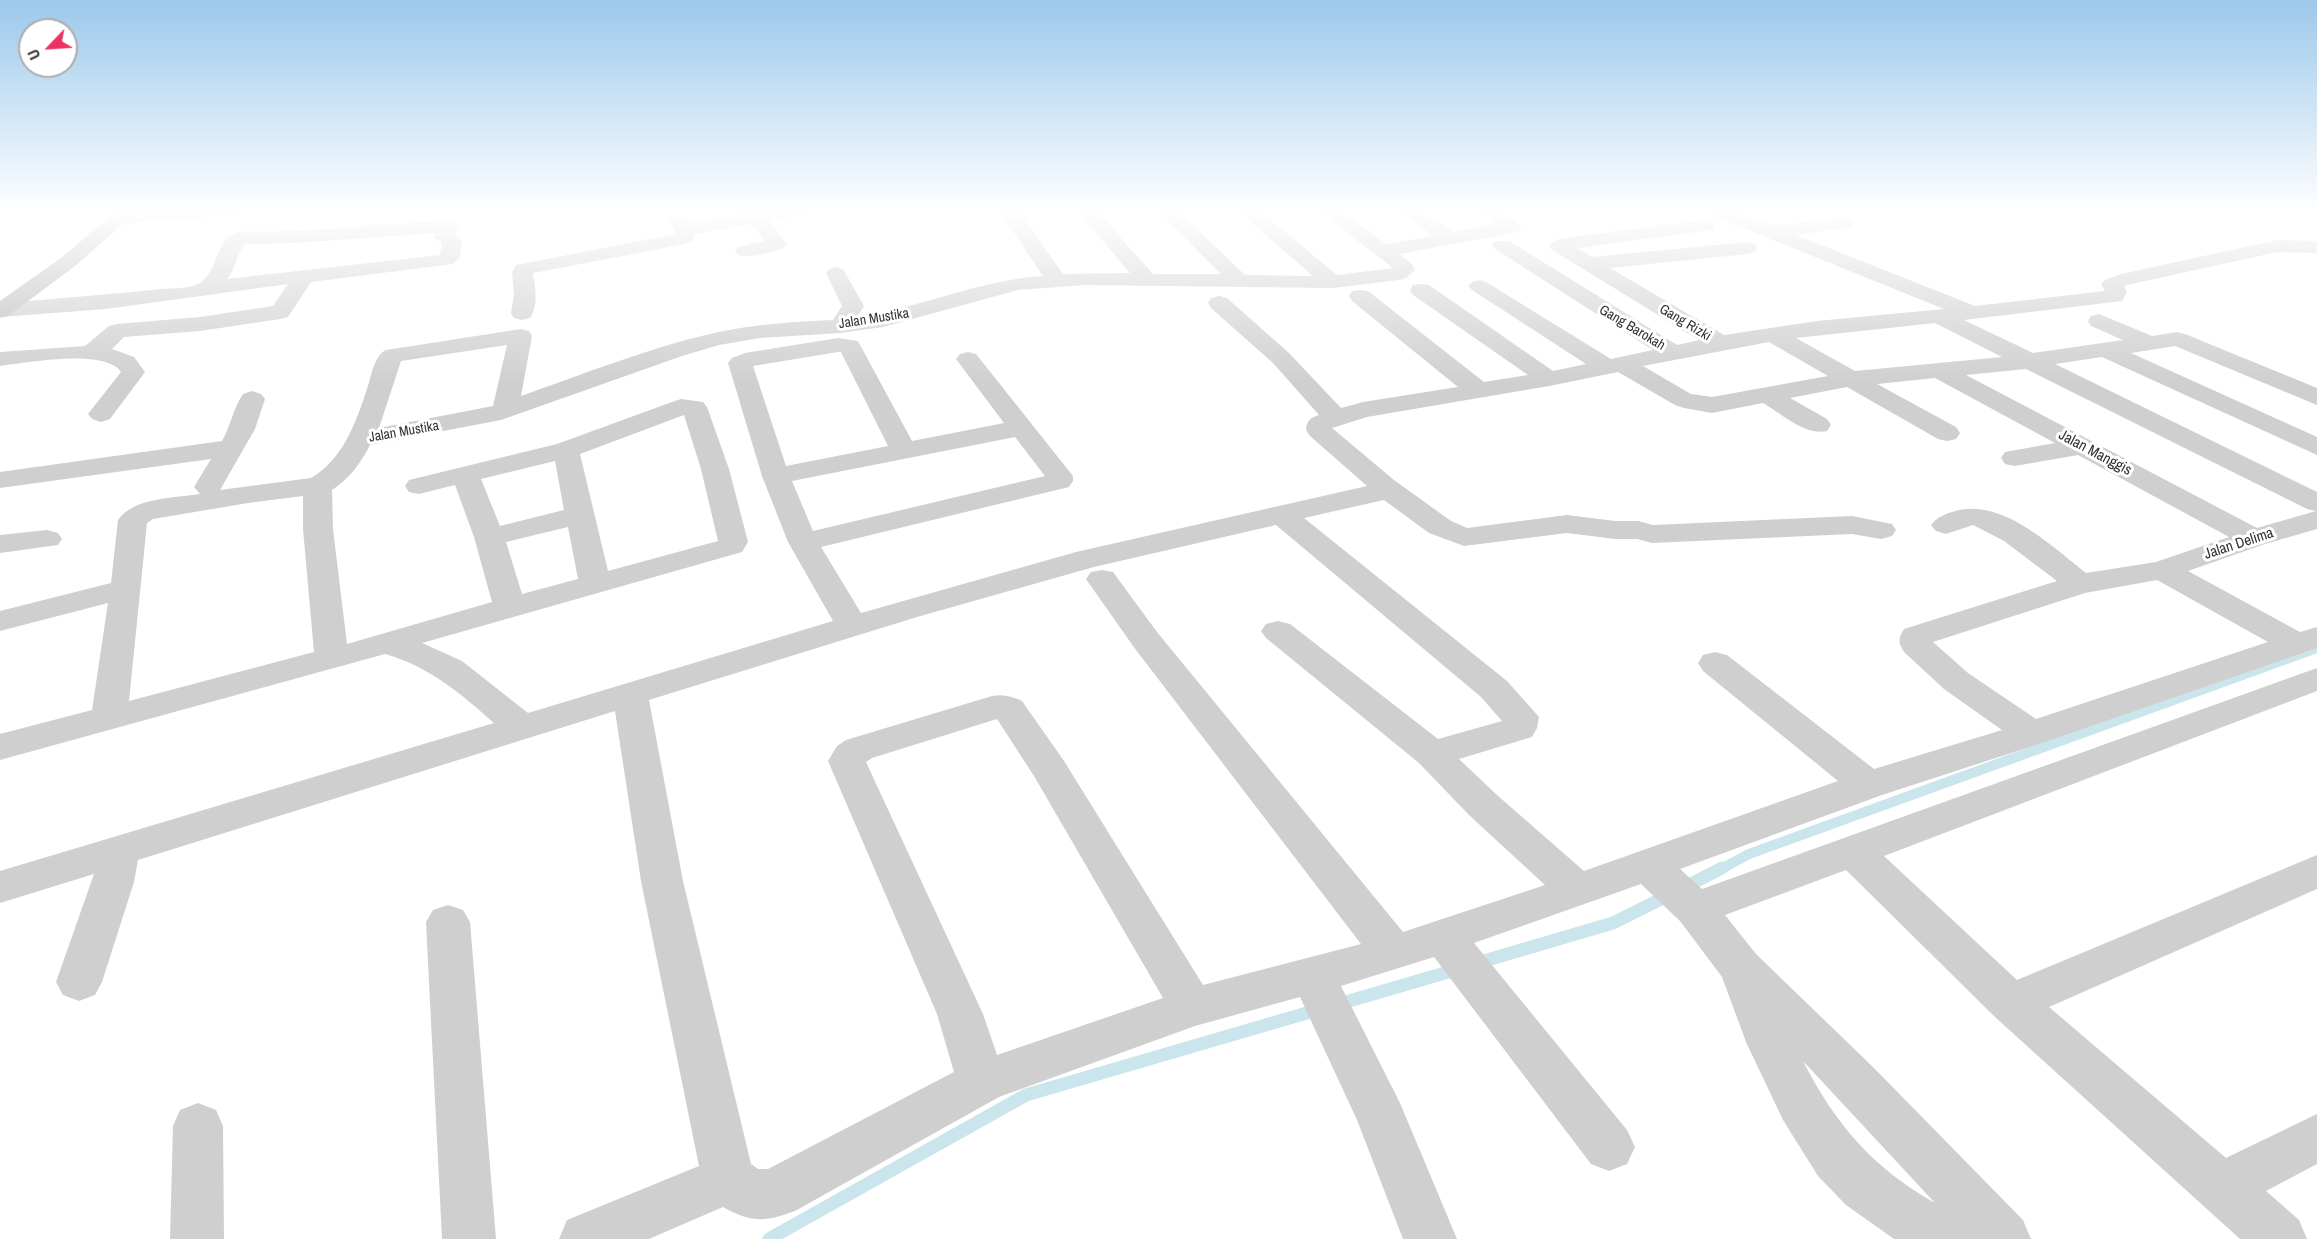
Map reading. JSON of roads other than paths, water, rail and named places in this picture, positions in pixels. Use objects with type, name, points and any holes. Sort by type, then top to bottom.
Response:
[{"type":"main road","points":[[0,310],[61,267]]},
{"type":"street","points":[[0,310],[117,301],[202,291],[223,272],[224,267]]},
{"type":"street","points":[[209,287],[385,267]]},
{"type":"street","points":[[505,411],[522,322],[525,295],[522,272],[524,269],[536,267]]},
{"type":"street","points":[[1047,267],[1056,280]]},
{"type":"street","points":[[1135,267],[1146,280]]},
{"type":"street","points":[[1225,267],[1240,281]]},
{"type":"street","points":[[1315,267],[1333,282]]},
{"type":"street","name":"Jalan Mustika","points":[[360,439],[469,420],[505,411],[674,351],[716,339],[770,330],[840,326],[904,316],[1017,284],[1056,280],[1333,282],[1399,274],[1405,270],[1403,267]]},
{"type":"street","name":"Gang Barokah","points":[[1535,267],[1672,352]]},
{"type":"street","name":"Gang Rizki","points":[[1592,267],[1720,343]]},
{"type":"street","points":[[1858,267],[1974,313]]},
{"type":"street","points":[[1881,530],[1852,525],[1652,534],[1638,530],[1615,530],[1567,524],[1464,537],[1440,527],[1384,486],[1319,430],[1320,423],[1335,417],[1549,379],[1720,343],[1817,328],[1974,313],[2114,296],[2116,292],[2112,284],[2115,282],[2183,267]]},
{"type":"street","points":[[836,273],[853,306],[840,326]]},
{"type":"street","points":[[87,353],[98,349],[117,331],[201,324],[280,312],[304,277]]},
{"type":"street","points":[[1479,286],[1613,365],[1690,402],[1712,405],[1850,379],[2030,361],[2172,339],[2182,340],[2317,397]]},
{"type":"street","points":[[1421,290],[1549,379]]},
{"type":"street","points":[[1360,296],[1479,391]]},
{"type":"street","points":[[1220,303],[1281,358],[1335,417]]},
{"type":"street","points":[[1938,316],[2317,503]]},
{"type":"street","points":[[2100,321],[2147,342]]},
{"type":"street","points":[[111,706],[133,520],[138,515],[203,502],[318,486],[330,481],[339,472],[360,439],[392,356],[522,322]]},
{"type":"street","points":[[1773,335],[1798,347],[1947,433]]},
{"type":"street","points":[[852,626],[803,542],[776,476],[740,363],[745,360],[838,345],[850,346],[903,450]]},
{"type":"street","points":[[2105,350],[2317,447]]},
{"type":"street","points":[[0,359],[87,353],[115,356],[133,369],[101,414]]},
{"type":"street","points":[[803,542],[1059,481],[1059,476],[968,359]]},
{"type":"street","name":"Jalan Manggis","points":[[1936,369],[2254,538]]},
{"type":"street","points":[[1768,395],[1818,425]]},
{"type":"street","points":[[1440,397],[1452,407],[1460,419]]},
{"type":"street","points":[[208,487],[242,429],[252,399]]},
{"type":"street","points":[[0,725],[111,706],[331,660],[412,652],[510,608],[719,551],[731,546],[733,542],[715,469],[694,407],[681,407],[566,450],[420,486]]},
{"type":"street","points":[[776,476],[1020,428]]},
{"type":"street","points":[[2015,458],[2083,446]]},
{"type":"street","points":[[0,480],[230,448]]},
{"type":"street","points":[[566,450],[578,516],[595,584]]},
{"type":"street","points":[[466,476],[489,537],[510,608]]},
{"type":"street","points":[[318,486],[316,509],[330,625],[331,660]]},
{"type":"street","points":[[0,887],[852,626],[1087,559],[1376,494],[1384,486]]},
{"type":"street","points":[[1282,515],[1494,689],[1521,717],[1519,728],[1432,754]]},
{"type":"street","points":[[489,537],[578,516]]},
{"type":"street","points":[[1946,525],[1964,517],[1977,517],[1989,521],[2042,553],[2080,584]]},
{"type":"street","name":"Jalan Delima","points":[[2032,733],[1956,681],[1916,645],[1916,636],[2080,584],[2162,570],[2254,538],[2317,520]]},
{"type":"street","points":[[0,544],[47,539]]},
{"type":"street","points":[[2162,570],[2310,649]]},
{"type":"street","points":[[1102,579],[1145,639],[1394,953]]},
{"type":"street","points":[[0,621],[126,589]]},
{"type":"street","points":[[1278,631],[1432,754],[1483,806],[1578,890]]},
{"type":"street","points":[[630,693],[662,881],[728,1179],[748,1193],[762,1197],[776,1193],[982,1082],[1191,1008],[1323,997],[1394,953],[1463,961],[1578,890],[1671,886],[1853,851],[2310,649]]},
{"type":"street","points":[[1671,886],[1868,785],[2310,649]]},
{"type":"street","points":[[412,652],[465,679],[521,726]]},
{"type":"street","points":[[1715,663],[1868,785]]},
{"type":"street","points":[[0,747],[111,706]]},
{"type":"street","points":[[982,1082],[960,1014],[847,761],[850,755],[860,749],[992,708],[1007,707],[1050,770],[1174,975],[1191,1008]]},
{"type":"street","points":[[79,982],[113,882],[119,851]]},
{"type":"street","points":[[1853,851],[2011,1003],[2280,1239]]},
{"type":"street","points":[[2011,1003],[2317,871]]},
{"type":"street","points":[[1671,886],[1740,967],[1857,1083],[2004,1239]]},
{"type":"street","points":[[448,922],[469,1239]]},
{"type":"street","points":[[1463,961],[1609,1147]]},
{"type":"street","points":[[1740,967],[1771,1047],[1824,1143],[1866,1187],[1922,1226],[1950,1239]]},
{"type":"street","points":[[1323,997],[1382,1119],[1430,1239]]},
{"type":"street","points":[[197,1239],[198,1126]]},
{"type":"street","points":[[2221,1187],[2317,1138]]},
{"type":"street","points":[[586,1239],[728,1179]]},
{"type":"waterway","points":[[1719,870],[1749,854],[2317,648]]},
{"type":"waterway","points":[[1685,887],[1722,868]]},
{"type":"waterway","points":[[1477,963],[1613,923],[1667,896]]},
{"type":"waterway","points":[[1339,1004],[1455,970]]},
{"type":"waterway","points":[[769,1239],[1026,1095],[1317,1010]]}]
